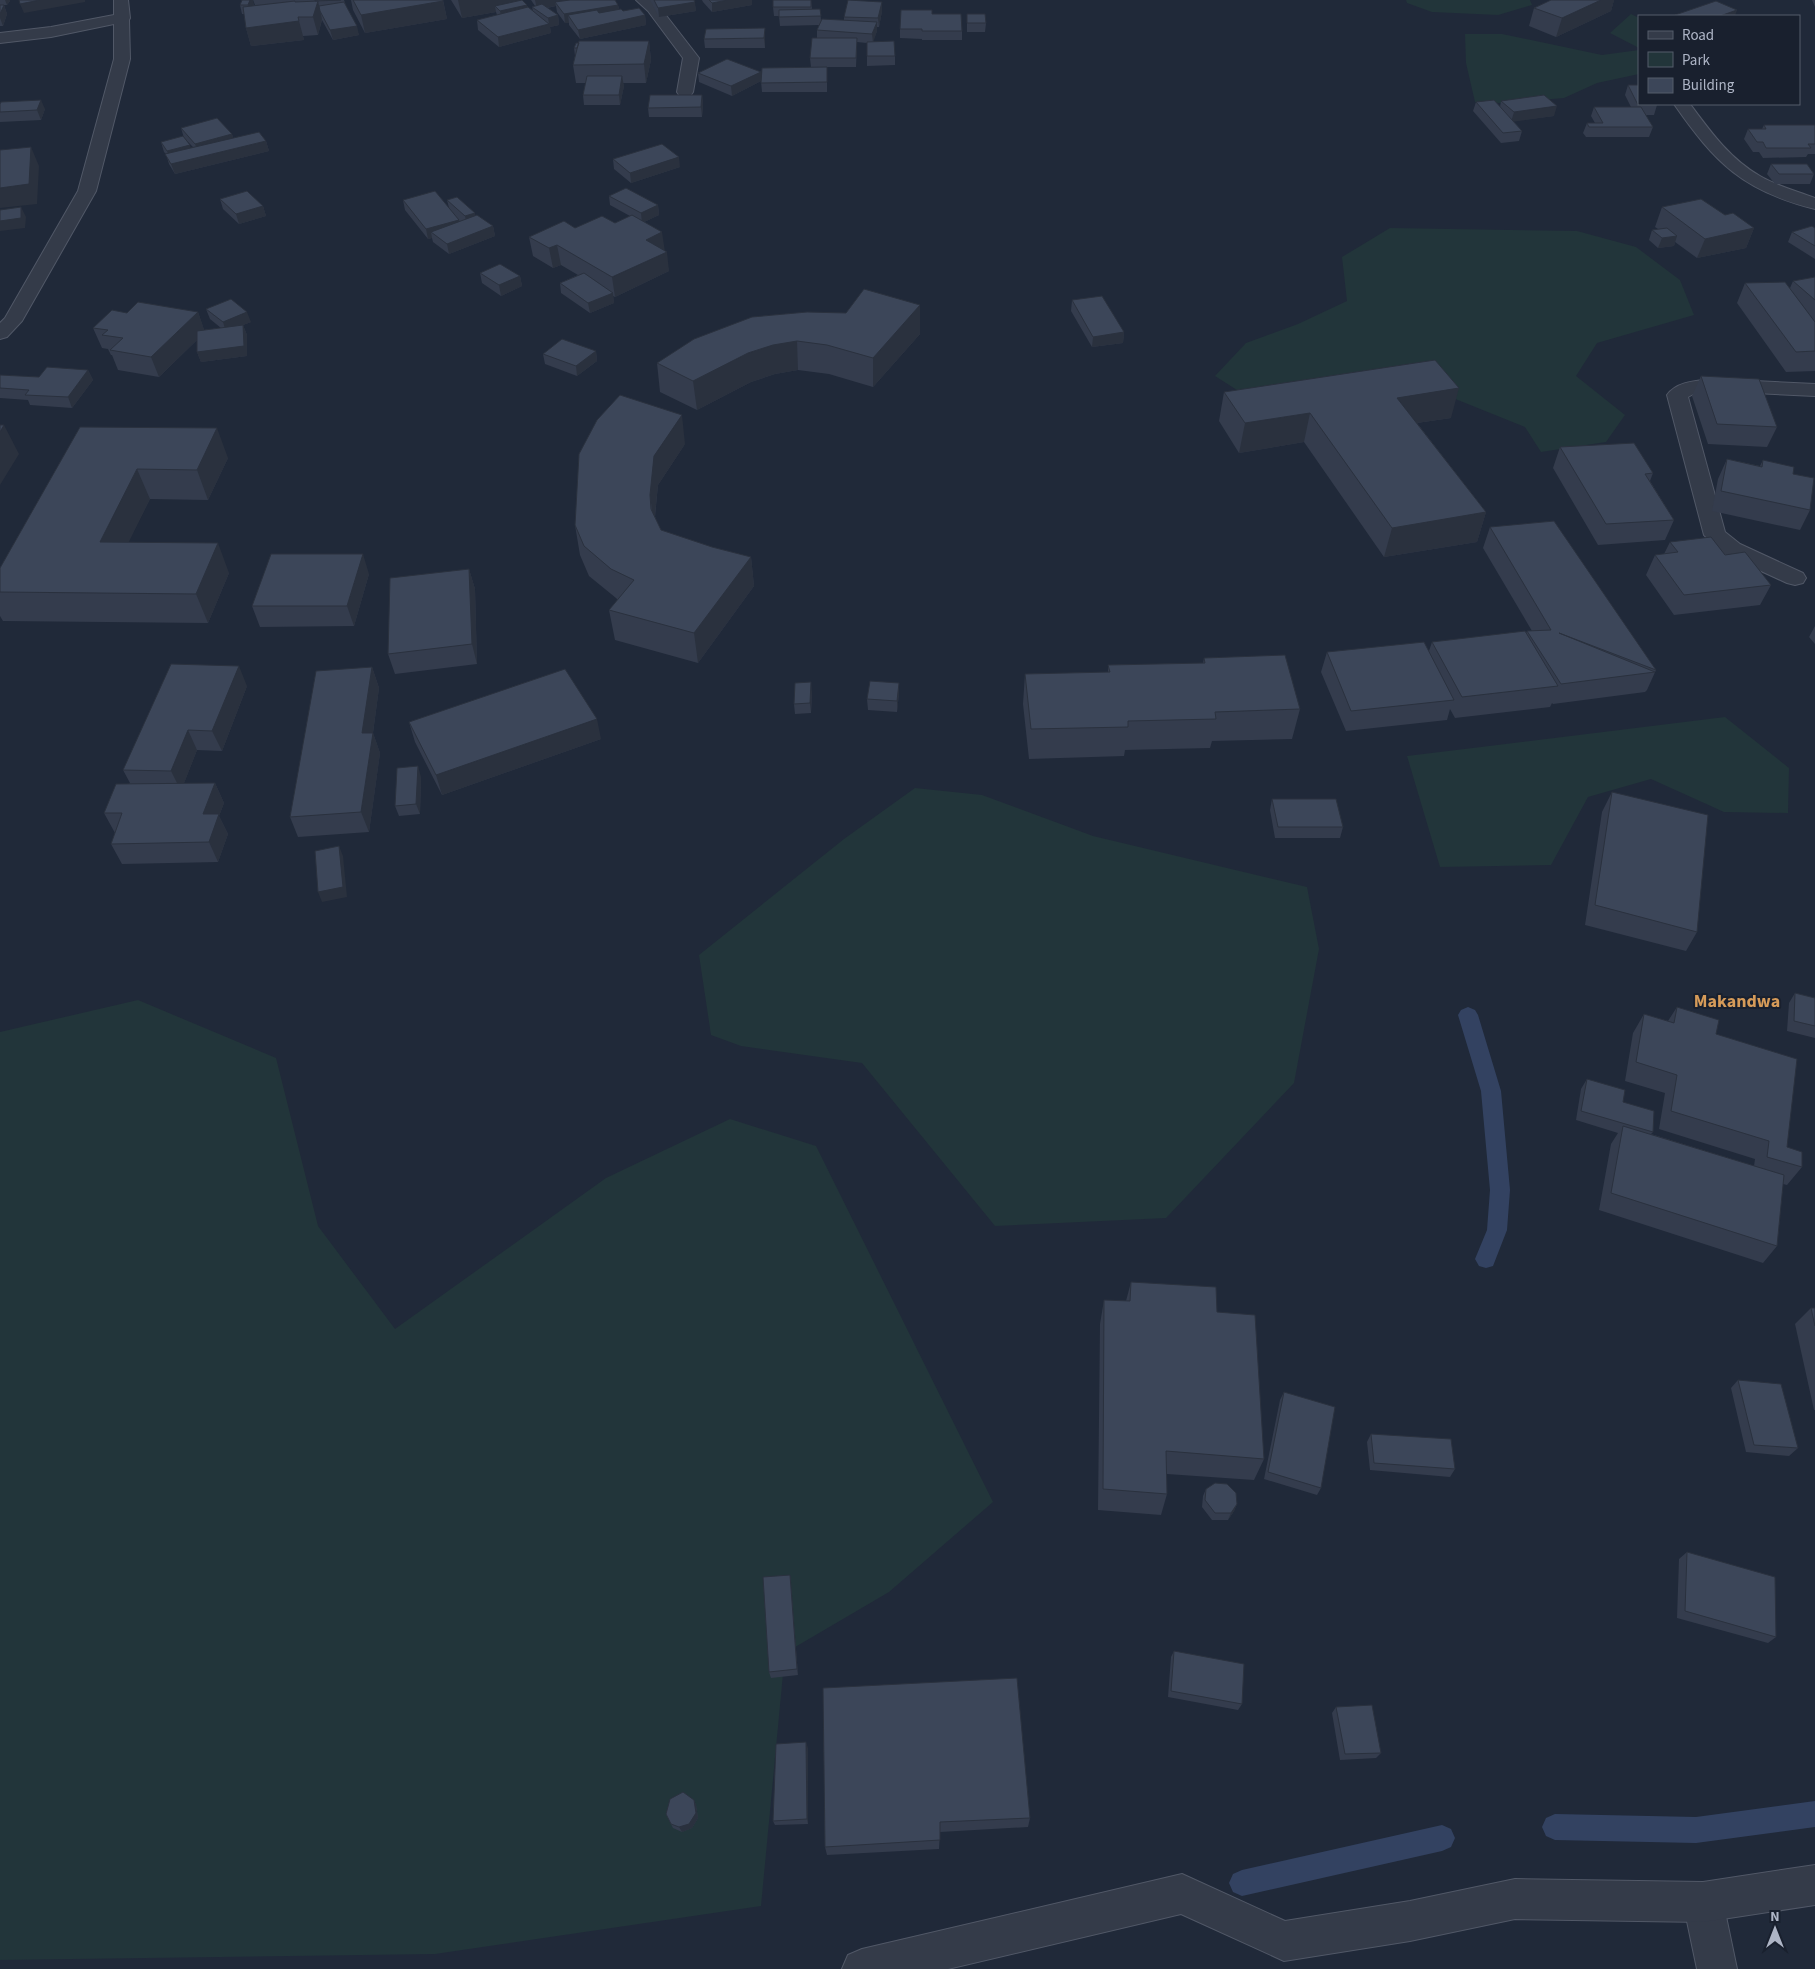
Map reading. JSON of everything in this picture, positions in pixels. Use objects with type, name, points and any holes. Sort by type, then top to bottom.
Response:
[{"type":"street","points":[[0,333],[13,321],[87,191],[122,59],[122,0]]},
{"type":"street","points":[[643,0],[652,8],[691,58],[685,92]]},
{"type":"street","points":[[0,38],[51,32],[123,18]]},
{"type":"street","points":[[1683,105],[1708,141],[1733,167],[1769,188],[1815,204]]},
{"type":"street","points":[[1795,578],[1732,549],[1715,535],[1677,396],[1692,387],[1713,385],[1815,390]]},
{"type":"street","points":[[862,1969],[1182,1894],[1284,1941],[1410,1921],[1515,1899],[1703,1902],[1815,1885]]},
{"type":"street","points":[[1703,1902],[1718,1969]]},
{"type":"green space","points":[[1406,0],[1530,0],[1532,5],[1498,15],[1432,12],[1407,3]]},
{"type":"green space","points":[[1631,14],[1638,18],[1638,47],[1610,33]]},
{"type":"green space","points":[[1465,34],[1502,34],[1602,55],[1638,50],[1638,74],[1597,83],[1564,98],[1501,103],[1475,102],[1466,63]]},
{"type":"green space","points":[[1390,228],[1577,231],[1636,247],[1680,280],[1694,315],[1597,343],[1576,376],[1625,415],[1606,442],[1541,452],[1525,427],[1428,388],[1270,411],[1215,376],[1246,343],[1298,324],[1347,301],[1342,257]]},
{"type":"green space","points":[[1725,717],[1789,768],[1788,813],[1724,812],[1651,779],[1588,797],[1551,865],[1440,867],[1407,756]]},
{"type":"green space","points":[[915,788],[982,795],[1093,836],[1307,887],[1319,949],[1294,1083],[1166,1218],[995,1226],[862,1063],[741,1046],[711,1035],[699,955],[844,839]]},
{"type":"green space","points":[[138,1000],[276,1058],[318,1226],[395,1329],[606,1178],[730,1119],[816,1146],[993,1502],[889,1592],[785,1653],[761,1906],[435,1954],[0,1960],[0,1032]]},
{"type":"building","points":[[19,0],[40,0],[20,4]]},
{"type":"building","points":[[242,0],[250,0],[248,5],[240,5]]},
{"type":"building","points":[[353,0],[443,0],[443,1],[361,15]]},
{"type":"building","points":[[522,0],[527,5],[500,11],[495,6]]},
{"type":"building","points":[[615,0],[618,5],[564,14],[555,2]]},
{"type":"building","points":[[654,0],[694,0],[695,2],[658,8]]},
{"type":"building","points":[[709,0],[728,0],[712,3]]},
{"type":"building","points":[[773,0],[811,0],[811,7],[773,7]]},
{"type":"building","points":[[848,0],[882,2],[878,18],[844,17]]},
{"type":"building","points":[[1551,0],[1601,0],[1562,18],[1534,8]]},
{"type":"building","points":[[295,1],[318,1],[313,17],[298,17],[299,21],[246,28],[243,7]]},
{"type":"building","points":[[1716,1],[1737,10],[1723,15],[1675,15]]},
{"type":"building","points":[[344,2],[357,26],[330,30],[319,6]]},
{"type":"building","points":[[542,4],[558,15],[548,18],[532,7]]},
{"type":"building","points":[[0,5],[4,5],[0,14]]},
{"type":"building","points":[[528,7],[549,24],[498,37],[477,20]]},
{"type":"building","points":[[639,8],[645,15],[578,30],[568,15],[597,10],[599,13]]},
{"type":"building","points":[[820,9],[821,16],[779,17],[779,10]]},
{"type":"building","points":[[901,10],[932,10],[932,14],[961,14],[962,31],[900,29]]},
{"type":"building","points":[[967,14],[985,14],[986,23],[967,23]]},
{"type":"building","points":[[822,19],[877,22],[872,34],[817,30]]},
{"type":"building","points":[[765,28],[764,38],[704,39],[706,29]]},
{"type":"building","points":[[812,38],[857,38],[856,58],[810,58]]},
{"type":"building","points":[[579,41],[649,41],[644,64],[573,65]]},
{"type":"building","points":[[894,41],[895,56],[867,56],[867,42]]},
{"type":"building","points":[[727,59],[761,72],[731,86],[698,73]]},
{"type":"building","points":[[827,67],[827,82],[761,83],[762,68]]},
{"type":"building","points":[[587,76],[622,76],[619,95],[583,95]]},
{"type":"building","points":[[1628,85],[1638,85],[1638,105]]},
{"type":"building","points":[[650,95],[702,95],[701,107],[648,108]]},
{"type":"building","points":[[1544,95],[1557,106],[1514,112],[1501,101]]},
{"type":"building","points":[[41,100],[37,110],[0,112],[1,102]]},
{"type":"building","points":[[1494,100],[1522,131],[1503,133],[1476,102]]},
{"type":"building","points":[[1594,107],[1641,107],[1653,127],[1589,127],[1587,123],[1603,123]]},
{"type":"building","points":[[217,118],[232,134],[195,144],[181,128]]},
{"type":"building","points":[[1764,125],[1815,125],[1815,144],[1808,144],[1811,148],[1766,148],[1763,142],[1757,142],[1748,129],[1766,129]]},
{"type":"building","points":[[259,132],[266,141],[171,164],[165,154]]},
{"type":"building","points":[[183,136],[190,145],[167,151],[161,142]]},
{"type":"building","points":[[662,144],[679,157],[630,173],[613,159]]},
{"type":"building","points":[[31,147],[29,184],[0,188],[0,150]]},
{"type":"building","points":[[1771,164],[1807,164],[1814,174],[1779,174]]},
{"type":"building","points":[[626,188],[658,205],[641,213],[609,196]]},
{"type":"building","points":[[247,191],[263,206],[236,214],[220,199]]},
{"type":"building","points":[[435,191],[459,220],[426,229],[403,200]]},
{"type":"building","points":[[457,197],[475,213],[465,216],[447,200]]},
{"type":"building","points":[[1701,199],[1725,215],[1733,213],[1754,228],[1705,239],[1662,207]]},
{"type":"building","points":[[21,207],[21,218],[0,221],[0,210]]},
{"type":"building","points":[[477,215],[493,226],[447,244],[431,232]]},
{"type":"building","points":[[632,215],[662,232],[646,240],[667,252],[612,277],[557,245],[549,248],[529,237],[564,221],[575,228],[602,216],[615,223]]},
{"type":"building","points":[[1812,226],[1815,228],[1815,246],[1792,232]]},
{"type":"building","points":[[1667,228],[1677,236],[1662,238],[1652,230]]},
{"type":"building","points":[[500,264],[520,276],[499,285],[480,273]]},
{"type":"building","points":[[584,273],[613,293],[588,303],[560,283]]},
{"type":"building","points":[[1815,277],[1815,300],[1793,281]]},
{"type":"building","points":[[1785,282],[1815,322],[1815,351],[1796,352],[1745,283]]},
{"type":"building","points":[[864,289],[920,305],[873,358],[827,345],[797,341],[773,345],[748,353],[693,381],[657,363],[694,339],[752,317],[807,312],[846,313]]},
{"type":"building","points":[[1102,296],[1124,332],[1093,337],[1072,300]]},
{"type":"building","points":[[231,299],[247,312],[223,322],[206,309]]},
{"type":"building","points":[[138,302],[198,312],[151,357],[110,350],[123,338],[102,335],[108,330],[93,328],[112,310],[127,313]]},
{"type":"building","points":[[243,325],[244,346],[197,352],[197,331]]},
{"type":"building","points":[[562,339],[596,351],[576,366],[543,354]]},
{"type":"building","points":[[1435,360],[1459,388],[1397,398],[1486,512],[1392,528],[1310,413],[1245,423],[1224,392]]},
{"type":"building","points":[[47,367],[88,370],[68,397],[25,395],[29,390],[0,388],[0,375],[39,377]]},
{"type":"building","points":[[1701,376],[1759,379],[1777,427],[1717,424]]},
{"type":"building","points":[[620,395],[682,415],[654,456],[650,495],[651,509],[661,530],[712,547],[751,557],[694,633],[609,610],[634,580],[611,569],[584,546],[575,525],[579,454],[597,420]]},
{"type":"building","points":[[80,427],[217,428],[197,470],[137,469],[100,542],[218,543],[196,594],[0,592],[0,568]]},
{"type":"building","points":[[1634,443],[1653,473],[1645,474],[1674,520],[1606,524],[1560,447]]},
{"type":"building","points":[[1727,459],[1762,467],[1763,460],[1794,467],[1793,474],[1814,478],[1810,510],[1721,491]]},
{"type":"building","points":[[1554,521],[1656,670],[1559,633],[1655,672],[1561,684],[1527,631],[1551,630],[1490,527]]},
{"type":"building","points":[[1711,537],[1725,555],[1745,552],[1771,585],[1684,595],[1655,555],[1678,552],[1670,542]]},
{"type":"building","points":[[271,554],[363,554],[347,606],[252,606]]},
{"type":"building","points":[[469,569],[472,644],[388,654],[390,578]]},
{"type":"building","points":[[1525,631],[1558,686],[1462,697],[1432,642]]},
{"type":"building","points":[[1424,642],[1454,700],[1351,711],[1327,652]]},
{"type":"building","points":[[1285,655],[1300,709],[1215,712],[1216,719],[1128,721],[1128,727],[1031,729],[1025,674],[1110,672],[1108,665],[1205,663],[1204,658]]},
{"type":"building","points":[[171,664],[239,666],[212,731],[188,730],[171,771],[123,770]]},
{"type":"building","points":[[372,667],[362,733],[373,733],[361,812],[290,817],[316,671]]},
{"type":"building","points":[[565,669],[597,719],[436,775],[409,722]]},
{"type":"building","points":[[870,681],[899,683],[897,701],[867,699]]},
{"type":"building","points":[[811,682],[810,703],[794,704],[795,683]]},
{"type":"building","points":[[418,766],[416,804],[395,806],[397,768]]},
{"type":"building","points":[[215,783],[203,814],[219,814],[209,842],[111,844],[122,813],[104,813],[116,784]]},
{"type":"building","points":[[1612,792],[1708,815],[1697,932],[1595,905]]},
{"type":"building","points":[[1272,799],[1336,799],[1343,827],[1278,827]]},
{"type":"building","points":[[339,846],[343,887],[318,892],[315,851]]},
{"type":"building","points":[[1795,993],[1815,998],[1815,1026],[1794,1021]]},
{"type":"building","points":[[1677,1007],[1719,1020],[1716,1034],[1797,1059],[1787,1147],[1802,1152],[1802,1167],[1767,1157],[1769,1141],[1671,1111],[1677,1075],[1636,1062],[1644,1014],[1674,1023]]},
{"type":"building","points":[[1587,1079],[1625,1090],[1623,1102],[1654,1111],[1653,1132],[1581,1111]]},
{"type":"building","points":[[1623,1126],[1784,1175],[1777,1246],[1611,1193]]},
{"type":"building","points":[[1131,1282],[1216,1287],[1217,1312],[1255,1315],[1264,1459],[1166,1451],[1167,1494],[1103,1489],[1104,1300],[1130,1301]]},
{"type":"building","points":[[1811,1308],[1815,1308],[1815,1326]]},
{"type":"building","points":[[1738,1380],[1781,1384],[1798,1448],[1754,1445]]},
{"type":"building","points":[[1284,1392],[1335,1407],[1321,1488],[1268,1472]]},
{"type":"building","points":[[1371,1434],[1451,1439],[1455,1469],[1374,1463]]},
{"type":"building","points":[[1215,1483],[1227,1484],[1236,1493],[1237,1504],[1231,1513],[1215,1513],[1205,1500],[1206,1489]]},
{"type":"building","points":[[1687,1552],[1775,1577],[1776,1637],[1685,1611]]},
{"type":"building","points":[[790,1575],[797,1669],[769,1672],[763,1577]]},
{"type":"building","points":[[1174,1651],[1244,1664],[1242,1704],[1171,1691]]},
{"type":"building","points":[[1017,1678],[1030,1818],[940,1822],[940,1840],[825,1847],[823,1688]]},
{"type":"building","points":[[1372,1705],[1381,1753],[1345,1754],[1336,1707]]},
{"type":"building","points":[[806,1742],[807,1819],[773,1821],[776,1744]]},
{"type":"building","points":[[683,1792],[694,1800],[696,1813],[689,1824],[679,1827],[671,1824],[666,1814],[670,1799]]},
{"type":"waterway","points":[[1468,1015],[1491,1091],[1500,1190],[1497,1230],[1486,1259]]},
{"type":"waterway","points":[[1555,1827],[1696,1830],[1815,1814]]},
{"type":"waterway","points":[[1242,1883],[1442,1838]]},
{"type":"district","name":"Makandwa","points":[[1737,1001]]}]
